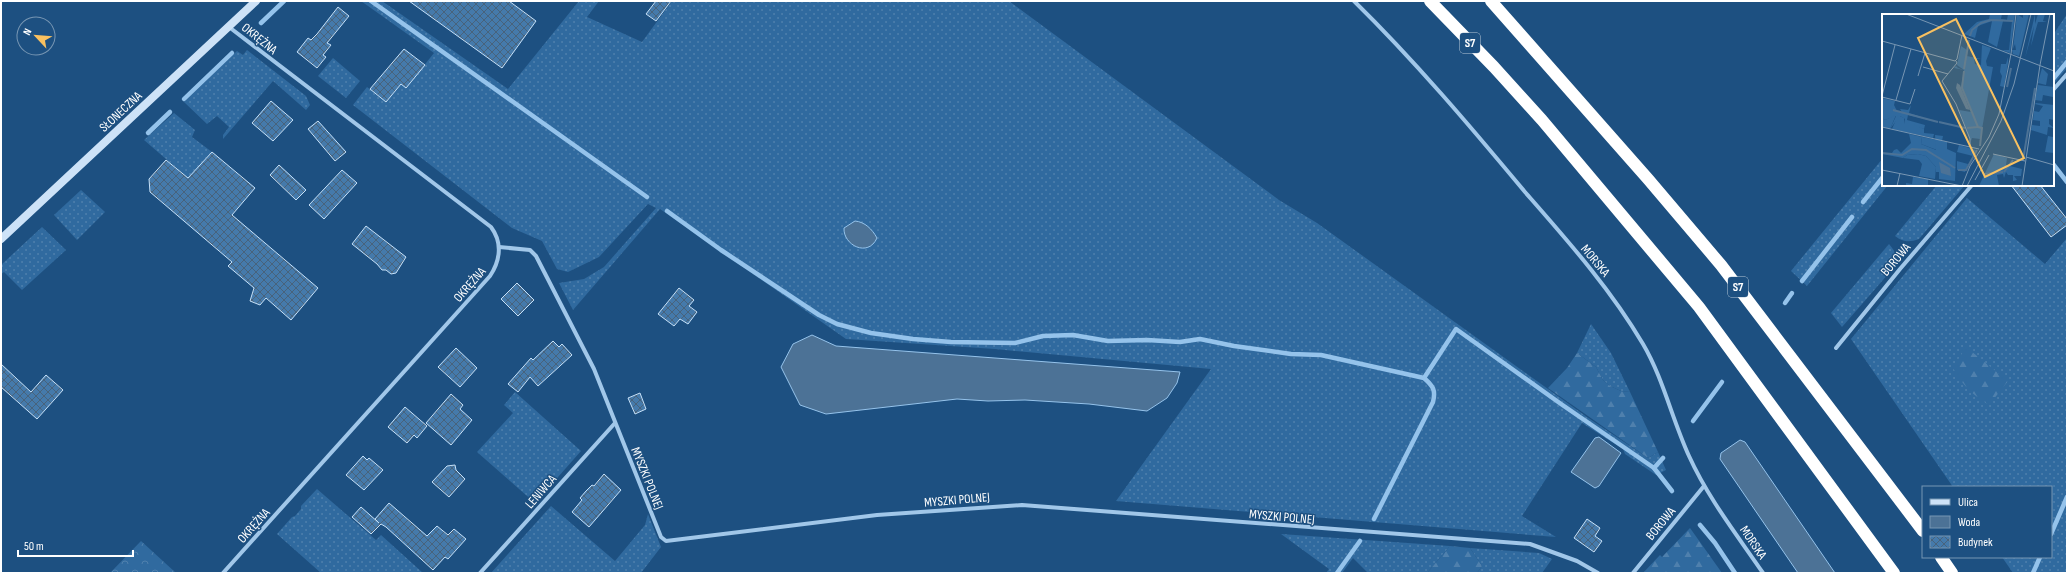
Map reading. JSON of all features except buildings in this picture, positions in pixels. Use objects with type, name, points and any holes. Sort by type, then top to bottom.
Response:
[{"type":"highway","name":"S7","points":[[1430,1],[1494,67],[1542,120],[1699,306],[1894,573]]},
{"type":"highway","name":"S7","points":[[1491,1],[1643,173],[1721,265],[1922,530]]},
{"type":"highway","points":[[1942,558],[1952,573]]},
{"type":"main road","name":"SŁONECZNA","points":[[1,239],[256,1]]},
{"type":"street","name":"MORSKA","points":[[1354,1],[1399,45],[1610,293],[1644,345],[1680,436],[1704,486],[1763,573]]},
{"type":"street","name":"OKRĘŻNA","points":[[223,573],[490,276],[496,267],[499,247],[498,238],[491,227],[229,26]]},
{"type":"street","points":[[2054,89],[2067,74]]},
{"type":"street","name":"BOROWA","points":[[1836,348],[1900,268],[1971,186]]},
{"type":"street","name":"MYSZKI POLNEJ","points":[[499,247],[530,250],[536,256],[584,347],[661,537],[670,542],[877,515],[1022,505],[1530,544],[1577,561],[1598,573]]},
{"type":"street","name":"LENIWCA","points":[[480,573],[615,423]]},
{"type":"street","name":"BOROWA","points":[[1633,573],[1704,486]]},
{"type":"green space","points":[[361,1],[382,1],[508,89],[579,1],[599,1],[587,17],[642,42],[672,1],[1009,1],[1279,200],[1317,223],[1587,417],[1648,458],[1658,452],[1666,470],[1656,475],[1625,454],[1623,449],[1582,423],[1522,516],[1556,537],[1116,501],[1211,369],[995,349],[846,339],[660,209],[573,310],[559,283],[584,279],[604,267],[656,208],[648,204],[599,257],[568,272],[557,269],[542,241],[512,228],[353,105],[367,87],[386,102],[401,84],[406,88],[434,53]]},
{"type":"green space","points":[[2067,14],[2067,68],[2054,84],[2054,34]]},
{"type":"green space","points":[[247,50],[306,96],[310,105],[306,110],[273,81],[223,139],[223,135],[229,127],[217,116],[207,124],[184,102],[237,51],[243,55]]},
{"type":"green space","points":[[333,58],[360,81],[346,98],[318,76]]},
{"type":"green space","points":[[174,113],[195,130],[192,137],[212,152],[188,178],[144,140]]},
{"type":"green space","points":[[1882,159],[1882,186],[1887,186],[1807,286],[1791,271]]},
{"type":"green space","points":[[1936,186],[1964,186],[1919,239],[1907,241],[1901,240],[1895,236]]},
{"type":"green space","points":[[81,190],[105,212],[77,240],[54,215]]},
{"type":"green space","points":[[1967,198],[2045,264],[2067,238],[2067,573],[2013,573],[2003,558],[2052,558],[2052,486],[1952,486],[1851,339]]},
{"type":"green space","points":[[42,227],[66,250],[22,290],[4,272],[1,274],[1,265]]},
{"type":"green space","points":[[1889,244],[1895,253],[1896,265],[1842,327],[1831,313]]},
{"type":"green space","points":[[1591,324],[1611,353],[1630,392],[1621,391],[1610,386],[1603,380],[1596,367],[1577,353]]},
{"type":"green space","points":[[1966,347],[2008,381],[1989,405],[1968,389],[1960,380],[1953,368]]},
{"type":"green space","points":[[1577,353],[1596,367],[1603,380],[1610,386],[1621,391],[1630,392],[1658,452],[1648,458],[1548,388],[1567,368]]},
{"type":"green space","points":[[515,392],[581,451],[535,503],[477,452],[513,413],[504,405]]},
{"type":"green space","points":[[317,489],[376,540],[381,535],[423,573],[321,573],[277,534],[292,517],[295,516],[301,509],[301,506]]},
{"type":"green space","points":[[551,506],[615,561],[645,525],[648,514],[661,547],[641,573],[491,573]]},
{"type":"green space","points":[[1690,528],[1722,573],[1643,573],[1660,555],[1662,557]]},
{"type":"green space","points":[[1281,534],[1450,546],[1427,573],[1368,573],[1353,558],[1342,573],[1326,573],[1329,569]]},
{"type":"green space","points":[[141,541],[176,573],[110,573]]},
{"type":"green space","points":[[1450,546],[1470,548],[1482,566],[1477,573],[1427,573]]},
{"type":"green space","points":[[1470,548],[1539,553],[1552,559],[1542,573],[1477,573],[1482,566]]},
{"type":"water","points":[[855,221],[868,226],[873,232],[877,238],[873,244],[862,248],[857,247],[847,240],[844,228]]},
{"type":"water","points":[[812,335],[836,346],[1180,372],[1177,383],[1167,398],[1147,411],[1089,404],[1025,400],[988,401],[957,399],[826,414],[800,405],[781,367],[793,344]]},
{"type":"water","points":[[1599,437],[1621,453],[1599,486],[1595,488],[1571,472],[1595,438]]},
{"type":"water","points":[[1740,440],[1745,442],[1835,573],[1798,573],[1720,459],[1721,453]]},
{"type":"waterway","points":[[261,23],[284,1]]},
{"type":"waterway","points":[[371,1],[647,197]]},
{"type":"waterway","points":[[184,99],[232,53]]},
{"type":"waterway","points":[[2054,78],[2067,62]]},
{"type":"waterway","points":[[148,133],[170,112]]},
{"type":"waterway","points":[[2054,165],[2067,182]]},
{"type":"waterway","points":[[1863,202],[1882,178]]},
{"type":"waterway","points":[[667,211],[721,250],[819,315],[837,324],[871,333],[913,339],[951,342],[1015,343],[1043,336],[1073,335],[1108,341],[1147,340],[1180,342],[1200,339],[1234,346],[1291,354],[1321,355],[1424,378],[1433,388],[1433,402],[1374,519]]},
{"type":"waterway","points":[[1802,281],[1852,217]]},
{"type":"waterway","points":[[1785,303],[1792,293]]},
{"type":"waterway","points":[[1424,378],[1456,329],[1654,468],[1663,458]]},
{"type":"waterway","points":[[1693,421],[1722,382]]},
{"type":"waterway","points":[[1654,468],[1672,491]]},
{"type":"waterway","points":[[2052,532],[2067,497]]},
{"type":"waterway","points":[[1700,525],[1715,543],[1735,573]]},
{"type":"waterway","points":[[1337,573],[1360,541]]},
{"type":"waterway","points":[[2033,573],[2040,558]]}]
